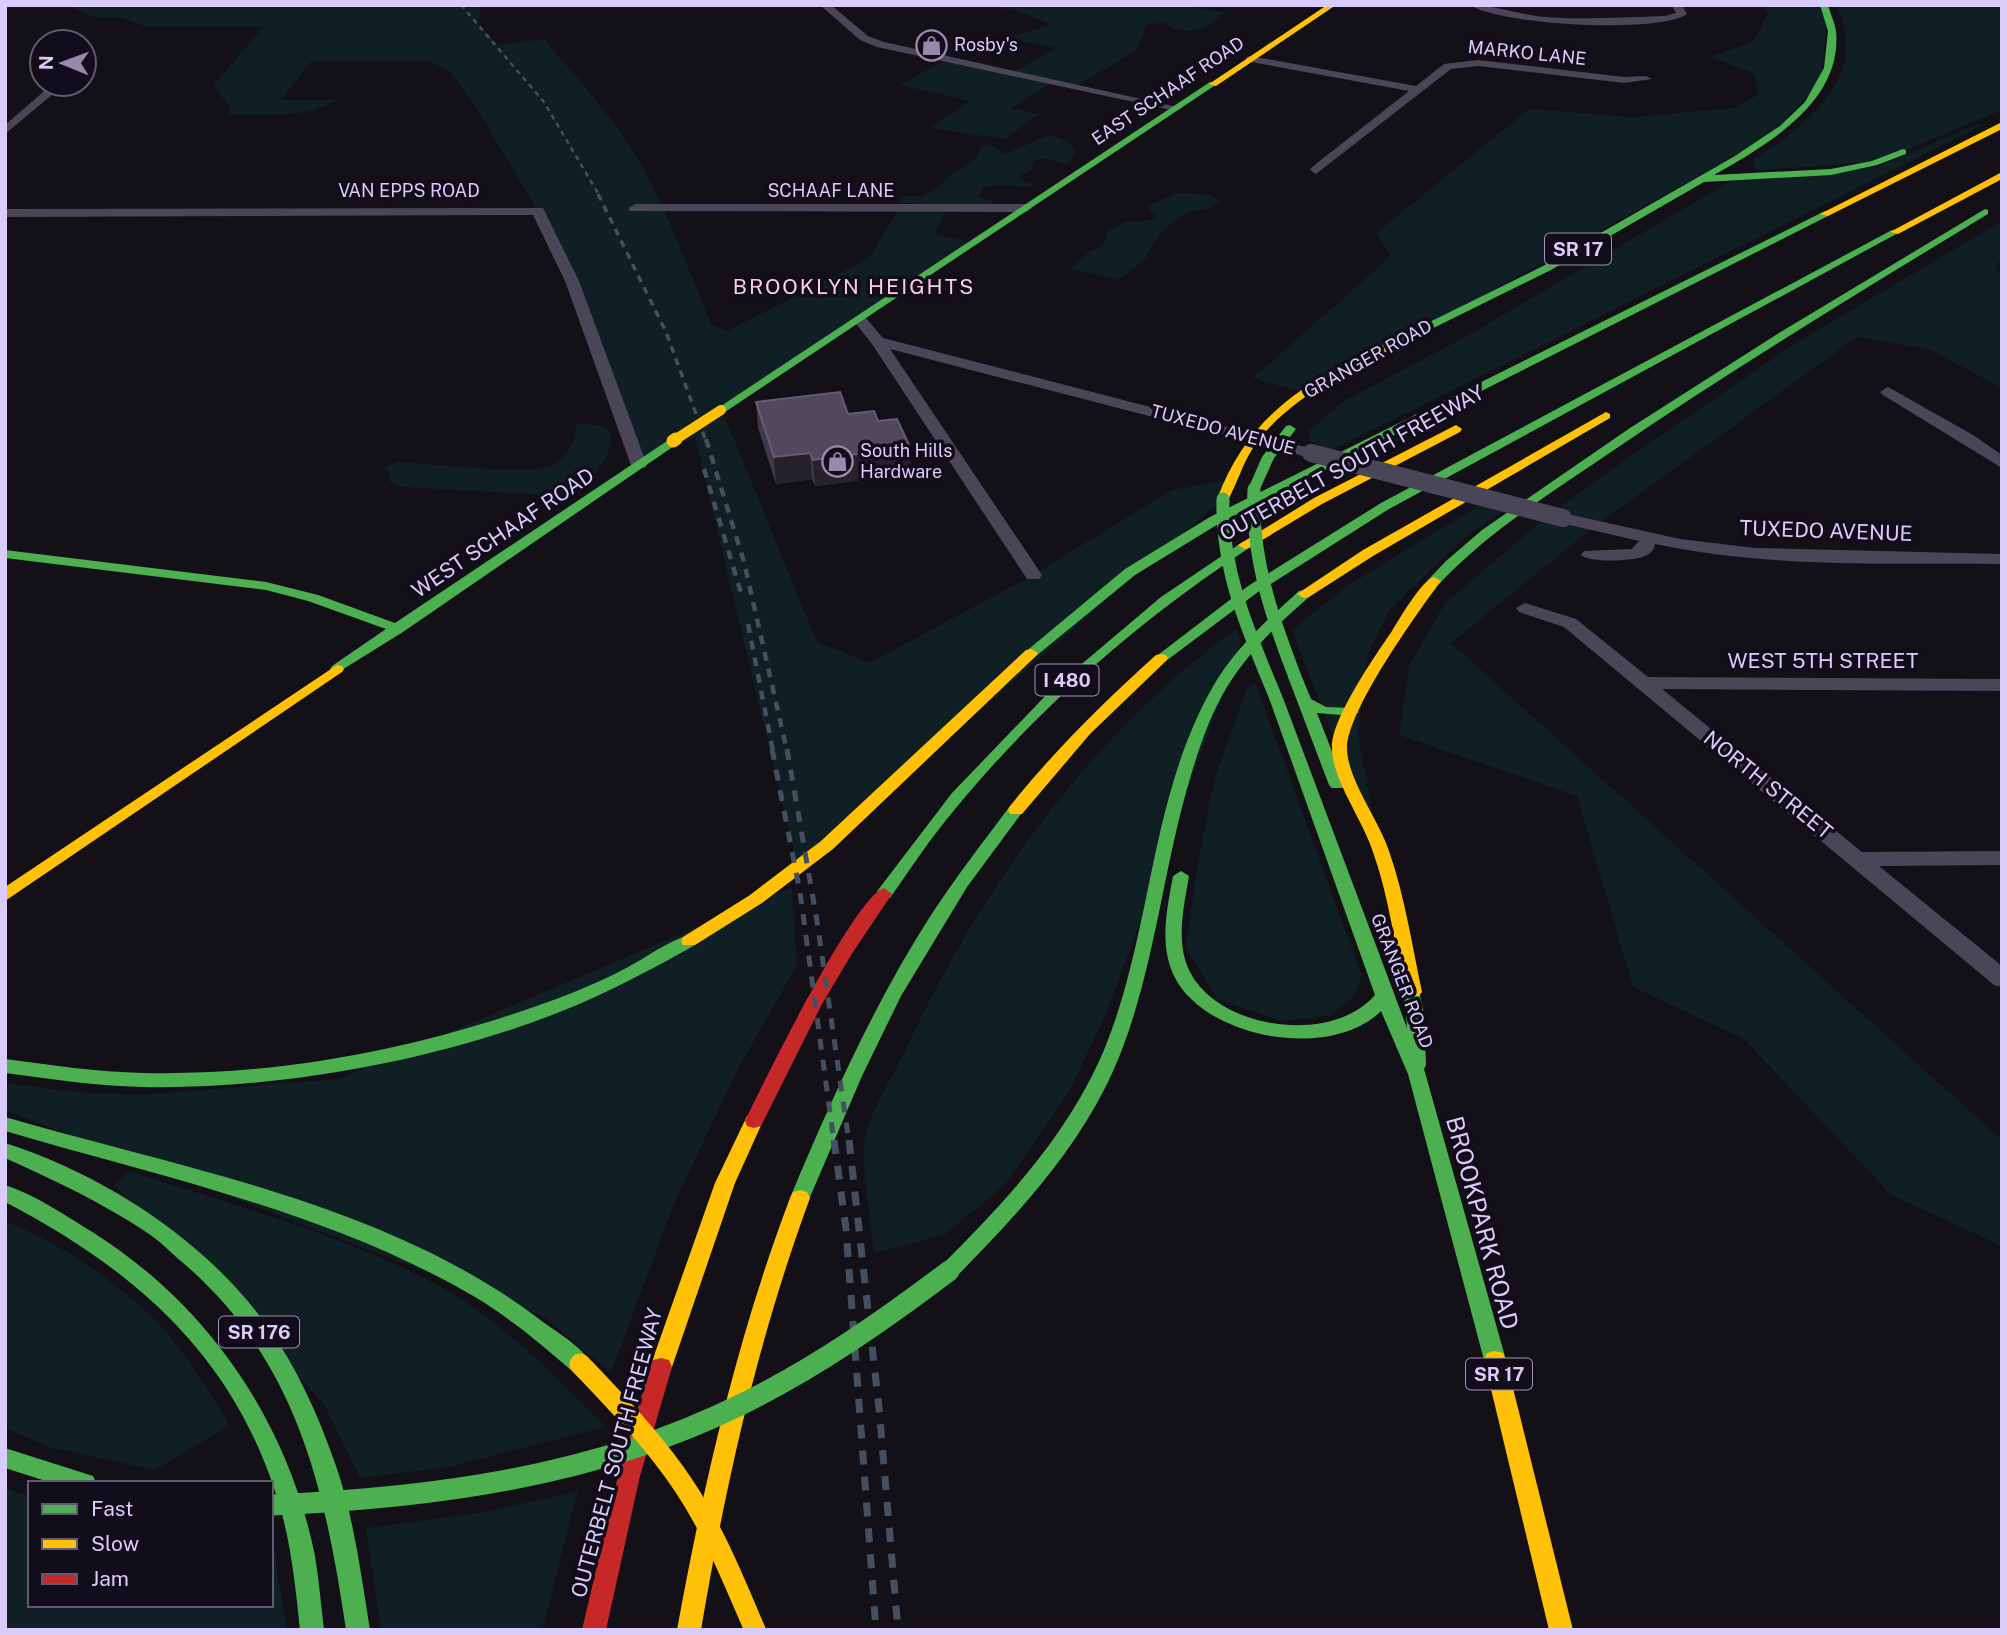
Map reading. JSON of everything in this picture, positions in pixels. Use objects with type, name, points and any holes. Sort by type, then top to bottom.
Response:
[{"type":"main road","name":"EAST SCHAAF ROAD","points":[[1026,208],[1332,5]]},
{"type":"main road","name":"GRANGER ROAD","points":[[1417,1074],[1384,996],[1224,556],[1220,523],[1223,499],[1235,464],[1252,438],[1293,404],[1362,362],[1522,281],[1769,137],[1807,104],[1822,81],[1833,48],[1831,23],[1824,5]]},
{"type":"main road","name":"GRANGER ROAD","points":[[1466,327],[1754,159],[1810,117],[1837,83],[1843,66],[1847,41],[1836,5]]},
{"type":"main road","points":[[1951,132],[2002,110]]},
{"type":"main road","points":[[5,1066],[79,1076],[167,1080],[250,1077],[321,1068],[454,1038],[571,998],[645,965],[751,903],[821,850],[1054,632],[1126,576],[1178,541],[1297,478],[2002,125]]},
{"type":"main road","points":[[1699,179],[1726,174],[1818,174],[1859,168],[1921,145]]},
{"type":"main road","points":[[1754,159],[1753,166],[1780,175]]},
{"type":"main road","name":"I 480","points":[[689,1630],[697,1573],[746,1364],[817,1154],[858,1060],[914,957],[984,850],[1055,764],[1131,685],[1248,589],[1286,564],[1385,506],[2002,175]]},
{"type":"main road","points":[[1413,992],[1387,872],[1376,835],[1341,754],[1340,738],[1352,712],[1417,600],[1436,576],[1498,525],[1698,388],[2002,202]]},
{"type":"main road","name":"WEST SCHAAF ROAD","points":[[5,895],[673,441],[1026,208]]},
{"type":"main road","points":[[1833,285],[1868,264],[1882,240]]},
{"type":"main road","points":[[273,1505],[404,1499],[487,1487],[638,1445],[696,1425],[828,1359],[890,1317],[949,1271],[1037,1179],[1073,1129],[1115,1047],[1141,955],[1157,865],[1193,738],[1220,682],[1246,647],[1281,613],[1339,572],[1619,408]]},
{"type":"main road","name":"GRANGER ROAD","points":[[1301,419],[1276,443],[1264,462],[1254,489],[1251,535],[1257,576],[1358,836],[1413,992],[1418,1022],[1417,1074]]},
{"type":"main road","name":"OUTERBELT SOUTH FREEWAY","points":[[594,1630],[650,1394],[696,1252],[752,1122],[796,1034],[847,943],[900,865],[1002,744],[1080,668],[1152,610],[1271,527],[1472,420]]},
{"type":"main road","points":[[5,554],[266,586],[313,598],[397,629]]},
{"type":"main road","points":[[1304,702],[1324,711],[1352,712]]},
{"type":"main road","points":[[1185,764],[1192,809]]},
{"type":"main road","points":[[1184,858],[1173,925],[1177,962],[1184,979],[1214,1010],[1251,1028],[1303,1031],[1354,1020],[1370,1012],[1384,996]]},
{"type":"main road","name":"BROOKPARK ROAD","points":[[1417,1074],[1487,1325],[1561,1630]]},
{"type":"main road","points":[[5,1124],[273,1204],[390,1246],[470,1283],[527,1320],[580,1364],[635,1422],[684,1487],[717,1545],[755,1630]]},
{"type":"main road","name":"SR 176","points":[[5,1150],[78,1178],[167,1234],[220,1281],[255,1325],[282,1368],[328,1474],[345,1527],[358,1630]]},
{"type":"main road","name":"SR 176","points":[[5,1194],[99,1243],[187,1318],[232,1375],[259,1423],[282,1476],[298,1534],[312,1630]]},
{"type":"main road","points":[[5,1458],[79,1481]]},
{"type":"street","points":[[825,5],[864,38],[881,46],[1176,108]]},
{"type":"street","points":[[1475,5],[1511,16],[1555,19],[1674,18],[1682,14],[1677,5]]},
{"type":"street","points":[[1250,59],[1417,89]]},
{"type":"street","name":"MARKO LANE","points":[[1316,170],[1448,66],[1469,62],[1624,80],[1646,79]]},
{"type":"street","points":[[5,131],[43,98]]},
{"type":"street","name":"SCHAAF LANE","points":[[635,208],[1026,208]]},
{"type":"street","name":"VAN EPPS ROAD","points":[[5,213],[538,211],[572,281],[639,465]]},
{"type":"street","points":[[860,320],[878,341],[1033,575]]},
{"type":"street","name":"TUXEDO AVENUE","points":[[878,341],[1649,538],[1721,550],[1800,556],[1997,559]]},
{"type":"street","points":[[1888,392],[1967,438],[2002,463]]},
{"type":"street","points":[[1590,555],[1635,554],[1644,550],[1649,538]]},
{"type":"street","name":"NORTH STREET","points":[[1525,608],[1570,624],[2002,979]]},
{"type":"street","name":"WEST 5TH STREET","points":[[1643,682],[2002,685]]},
{"type":"street","points":[[1859,859],[2002,858]]},
{"type":"shaded area","points":[[65,5],[480,5],[479,24],[498,45],[544,39],[608,116],[628,143],[652,184],[712,325],[727,331],[868,259],[900,208],[947,208],[935,234],[974,243],[722,410],[817,642],[870,663],[1033,575],[1172,490],[1228,480],[1223,499],[798,868],[695,437],[639,465],[538,211],[474,104],[450,72],[430,61],[311,62],[281,100],[337,100],[297,113],[227,115],[231,109],[213,85],[264,27],[147,27],[119,17],[94,17]]},
{"type":"shaded area","points":[[976,5],[1179,5],[1225,12],[1196,30],[1181,30],[1165,23],[1147,24],[1137,50],[1076,86],[1053,82],[1012,108],[1040,114],[1004,139],[929,128],[970,101],[900,85],[947,59],[1012,73],[1056,48],[1008,38],[1052,24],[1014,10]]},
{"type":"shaded area","points":[[1760,5],[1824,5],[1827,13],[1822,81],[1769,137],[1307,394],[1253,378],[1391,256],[1376,233],[1529,109],[1632,117],[1735,108],[1759,94],[1753,73],[1710,57],[1754,41],[1768,13]]},
{"type":"shaded area","points":[[1836,5],[2002,5],[2002,110],[1878,162],[1759,170],[1753,166],[1754,159],[1794,131],[1812,114],[1828,96],[1839,76],[1845,55],[1845,31]]},
{"type":"shaded area","points":[[1975,125],[1983,125],[1330,451],[1310,441],[1308,432],[1344,401],[1467,336],[1736,178],[1878,167]]},
{"type":"shaded area","points":[[1049,135],[1068,141],[1074,149],[1074,156],[1067,165],[1047,158],[1035,160],[1031,166],[1035,169],[1018,179],[1034,184],[1032,187],[984,187],[978,196],[993,202],[989,206],[898,203],[902,196],[922,196],[938,188],[953,173],[978,157],[980,147],[990,145],[1005,154]]},
{"type":"shaded area","points":[[1176,193],[1206,194],[1220,200],[1208,209],[1190,211],[1168,226],[1158,236],[1145,259],[1119,280],[1071,269],[1089,252],[1103,245],[1107,232],[1125,222],[1152,220],[1155,216],[1147,206]]},
{"type":"shaded area","points":[[2002,221],[2002,257],[1995,269],[2002,277],[2002,388],[1931,350],[1857,337],[1595,526],[1451,643],[2002,1140],[2002,1246],[1891,1195],[1744,1039],[1633,987],[1577,796],[1399,735],[1409,666],[1445,603],[1549,515],[1632,455],[1796,343]]},
{"type":"shaded area","points":[[576,424],[602,426],[612,434],[607,458],[589,479],[563,496],[403,487],[391,483],[386,467],[398,462],[503,469],[542,468],[554,465],[564,457],[573,442]]},
{"type":"shaded area","points":[[1480,505],[1503,511],[1465,537],[1390,609],[1367,656],[1358,736],[1374,819],[1365,819],[1292,630],[1347,586]]},
{"type":"shaded area","points":[[1236,629],[1241,643],[1107,1012],[1069,1092],[1004,1186],[944,1235],[874,1253],[864,1159],[865,1137],[876,1106],[966,934],[1042,821],[1086,768],[1132,718],[1182,671]]},
{"type":"shaded area","points":[[1255,682],[1362,976],[1353,998],[1329,1016],[1281,1021],[1217,999],[1186,947],[1214,780],[1246,691]]},
{"type":"shaded area","points":[[792,887],[797,965],[737,1071],[673,1206],[611,1373],[544,1317],[5,1110],[5,1083],[77,1092],[141,1095],[339,1079]]},
{"type":"shaded area","points":[[129,1171],[326,1236],[439,1286],[507,1333],[606,1427],[449,1467],[360,1478],[324,1404],[114,1185]]},
{"type":"shaded area","points":[[5,1221],[64,1250],[136,1302],[174,1341],[230,1425],[155,1470],[49,1447],[5,1428]]},
{"type":"shaded area","points":[[5,1488],[28,1495],[28,1607],[273,1607],[273,1543],[287,1630],[5,1630]]},
{"type":"shaded area","points":[[578,1491],[542,1630],[381,1630],[366,1528],[484,1512]]},
{"type":"building","points":[[840,392],[848,414],[874,411],[878,421],[897,419],[910,447],[813,460],[810,453],[774,457],[756,402]]},
{"type":"railway","points":[[461,5],[544,102],[599,195]]},
{"type":"railway","points":[[598,194],[666,332],[706,441]]},
{"type":"railway","points":[[706,439],[744,562],[787,751]]},
{"type":"railway","points":[[704,469],[741,593]]},
{"type":"railway","points":[[748,624],[773,751]]},
{"type":"railway","points":[[772,749],[800,892],[834,1142]]},
{"type":"railway","points":[[787,749],[817,921],[849,1142]]},
{"type":"railway","points":[[834,1140],[846,1229],[876,1630]]},
{"type":"railway","points":[[849,1140],[879,1408],[898,1630]]},
{"type":"traffic: fast","points":[[1393,344],[1547,268],[1738,158],[1783,128],[1808,103],[1828,68],[1832,31],[1824,5]]},
{"type":"traffic: fast","points":[[721,410],[1213,84]]},
{"type":"traffic: fast","points":[[1699,179],[1831,172],[1874,163],[1903,152]]},
{"type":"traffic: fast","points":[[1434,581],[1468,548],[1526,504],[1683,398],[1985,212]]},
{"type":"traffic: fast","points":[[1031,653],[1130,572],[1215,520],[1825,214]]},
{"type":"traffic: fast","points":[[1161,658],[1253,589],[1385,506],[1895,232]]},
{"type":"traffic: fast","points":[[1254,489],[1268,457],[1290,429]]},
{"type":"traffic: fast","points":[[337,669],[673,441]]},
{"type":"traffic: fast","points":[[1254,489],[1254,538],[1263,585],[1295,677]]},
{"type":"traffic: fast","points":[[1223,499],[1222,525],[1230,576],[1246,626],[1276,698]]},
{"type":"traffic: fast","points":[[884,894],[957,796],[1022,726],[1128,629],[1204,571],[1244,545]]},
{"type":"traffic: fast","points":[[5,554],[266,586],[313,598],[398,629]]},
{"type":"traffic: fast","points":[[949,1271],[1022,1194],[1084,1110],[1114,1047],[1133,987],[1175,802],[1193,744],[1219,689],[1255,638],[1304,594]]},
{"type":"traffic: fast","points":[[1295,677],[1337,785]]},
{"type":"traffic: fast","points":[[1276,698],[1384,996],[1417,1074],[1495,1360]]},
{"type":"traffic: fast","points":[[1305,702],[1323,711],[1352,712]]},
{"type":"traffic: fast","points":[[800,1198],[834,1116],[892,996],[961,883],[1016,810]]},
{"type":"traffic: fast","points":[[1181,876],[1174,926],[1178,964],[1197,995],[1217,1010],[1240,1022],[1266,1029],[1319,1031],[1344,1025],[1365,1015],[1384,996]]},
{"type":"traffic: fast","points":[[5,1066],[104,1078],[164,1080],[298,1070],[367,1059],[436,1044],[503,1025],[569,1001],[631,973],[689,941]]},
{"type":"traffic: fast","points":[[1403,963],[1415,1013],[1417,1065]]},
{"type":"traffic: fast","points":[[5,1124],[249,1193],[369,1235],[427,1261],[482,1291],[520,1316],[580,1364]]},
{"type":"traffic: fast","points":[[5,1150],[86,1185],[155,1227],[213,1276],[260,1332],[297,1394],[325,1465],[345,1543],[358,1630]]},
{"type":"traffic: fast","points":[[5,1193],[68,1227],[128,1267],[161,1294],[191,1325],[218,1359],[242,1395],[280,1473],[303,1556],[312,1630]]},
{"type":"traffic: fast","points":[[273,1505],[409,1496],[477,1486],[544,1473],[675,1433],[739,1406],[800,1373],[876,1324],[949,1271]]},
{"type":"traffic: fast","points":[[5,1458],[79,1481]]},
{"type":"traffic: slow","points":[[1213,84],[1332,5]]},
{"type":"traffic: slow","points":[[1825,214],[2002,125]]},
{"type":"traffic: slow","points":[[1895,232],[2002,175]]},
{"type":"traffic: slow","points":[[1223,499],[1234,470],[1249,445],[1268,423],[1314,387],[1393,344]]},
{"type":"traffic: slow","points":[[673,441],[721,410]]},
{"type":"traffic: slow","points":[[1304,594],[1368,553],[1606,416]]},
{"type":"traffic: slow","points":[[1244,545],[1318,501],[1456,429]]},
{"type":"traffic: slow","points":[[1413,992],[1383,855],[1372,825],[1344,770],[1339,747],[1342,733],[1363,689],[1434,581]]},
{"type":"traffic: slow","points":[[689,941],[756,899],[827,845],[1031,653]]},
{"type":"traffic: slow","points":[[1016,810],[1085,731],[1161,658]]},
{"type":"traffic: slow","points":[[5,895],[337,669]]},
{"type":"traffic: slow","points":[[661,1367],[725,1183],[754,1121]]},
{"type":"traffic: slow","points":[[689,1630],[733,1411],[763,1303],[800,1198]]},
{"type":"traffic: slow","points":[[1495,1360],[1561,1630]]},
{"type":"traffic: slow","points":[[580,1364],[648,1438],[684,1486],[714,1538],[755,1630]]},
{"type":"traffic: jam","points":[[754,1121],[813,1004],[847,947],[884,894]]},
{"type":"traffic: jam","points":[[594,1630],[629,1476],[661,1367]]},
{"type":"place","name":"Rosby's","points":[[931,45]]},
{"type":"place","name":"South Hills Hardware","points":[[837,461]]},
{"type":"district","name":"BROOKLYN HEIGHTS","points":[[854,287]]}]
